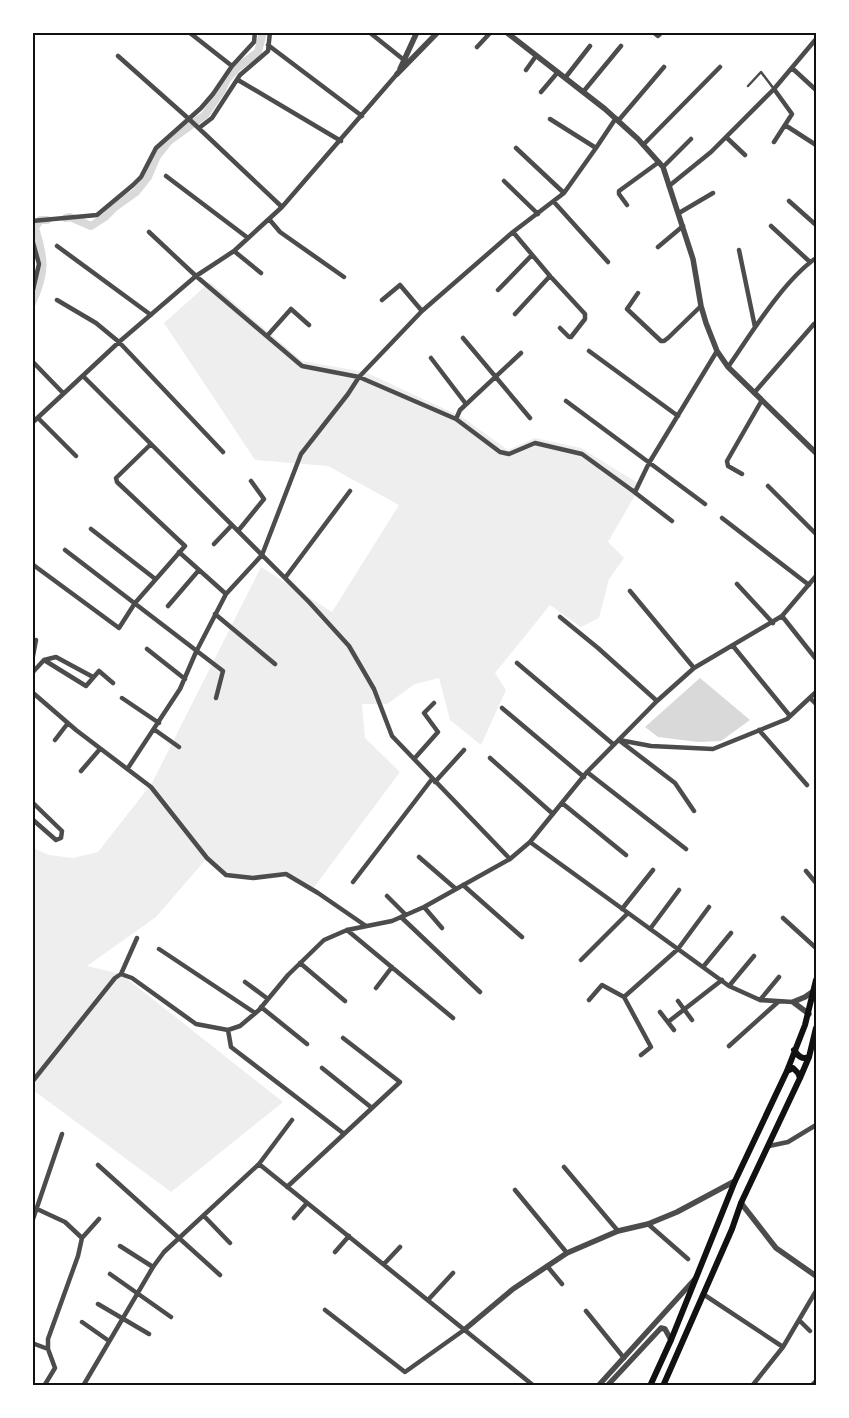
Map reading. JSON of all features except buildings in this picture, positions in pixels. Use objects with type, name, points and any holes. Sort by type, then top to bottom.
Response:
[{"type":"main road","points":[[650,1386],[671,1340],[735,1181],[787,1070],[809,1014],[816,980]]},
{"type":"main road","points":[[663,1386],[732,1229],[741,1203],[809,1057],[816,1028]]},
{"type":"main road","points":[[794,1050],[797,1056],[809,1057]]},
{"type":"main road","points":[[787,1070],[793,1068],[800,1078]]},
{"type":"main road","points":[[719,1224],[720,1228],[724,1231],[732,1229]]},
{"type":"main road","points":[[709,1248],[713,1245],[718,1246],[721,1254]]},
{"type":"street","points":[[32,221],[97,214],[133,185],[141,177],[156,148],[201,108],[213,94],[232,66],[254,42],[255,32]]},
{"type":"street","points":[[200,128],[212,118],[240,75],[268,51],[270,32]]},
{"type":"street","points":[[369,32],[404,60]]},
{"type":"street","points":[[398,74],[417,32]]},
{"type":"street","points":[[32,423],[151,314],[196,276],[234,250],[282,207],[398,74],[438,32]]},
{"type":"street","points":[[477,47],[491,32]]},
{"type":"street","points":[[653,32],[660,34]]},
{"type":"street","points":[[190,33],[232,66]]},
{"type":"street","points":[[507,34],[617,119],[661,165],[679,212],[693,259],[701,306],[717,351],[728,367],[816,453]]},
{"type":"street","points":[[669,186],[711,152],[774,89],[816,39]]},
{"type":"street","points":[[268,45],[362,116]]},
{"type":"street","points":[[565,78],[590,46]]},
{"type":"street","points":[[583,92],[621,46]]},
{"type":"street","points":[[118,56],[200,128],[282,207]]},
{"type":"street","points":[[526,70],[536,56]]},
{"type":"street","points":[[128,768],[180,689],[196,652],[226,594],[262,555],[301,454],[359,377],[422,311],[512,232],[564,193],[617,119],[664,67]]},
{"type":"street","points":[[643,145],[720,67]]},
{"type":"street","points":[[792,68],[816,90]]},
{"type":"street","points":[[541,92],[558,72]]},
{"type":"street","points":[[238,80],[341,141]]},
{"type":"street","points":[[774,89],[792,114],[774,142]]},
{"type":"street","points":[[550,119],[596,148]]},
{"type":"street","points":[[785,125],[816,145]]},
{"type":"street","points":[[726,137],[745,155]]},
{"type":"street","points":[[628,205],[619,194],[619,191],[661,165],[691,139]]},
{"type":"street","points":[[516,148],[564,193]]},
{"type":"street","points":[[166,176],[248,238]]},
{"type":"street","points":[[504,181],[538,214]]},
{"type":"street","points":[[679,212],[713,193]]},
{"type":"street","points":[[789,201],[816,224]]},
{"type":"street","points":[[554,202],[608,262]]},
{"type":"street","points":[[269,219],[280,232],[344,277]]},
{"type":"street","points":[[658,247],[683,226]]},
{"type":"street","points":[[771,226],[810,262]]},
{"type":"street","points":[[149,232],[196,276],[302,366],[359,377],[456,419],[500,452],[509,454],[535,443],[582,454],[672,521]]},
{"type":"street","points":[[512,232],[585,314],[585,319],[571,337],[560,328]]},
{"type":"street","points":[[32,239],[34,253],[39,264],[33,291]]},
{"type":"street","points":[[57,246],[151,314]]},
{"type":"street","points":[[234,250],[261,273]]},
{"type":"street","points":[[739,250],[756,327]]},
{"type":"street","points":[[498,290],[532,255]]},
{"type":"street","points":[[728,367],[756,327],[796,276],[810,262],[816,259]]},
{"type":"street","points":[[515,314],[550,276]]},
{"type":"street","points":[[382,300],[400,285],[422,311]]},
{"type":"street","points":[[638,292],[627,309],[661,341],[668,338],[701,306]]},
{"type":"street","points":[[56,300],[96,323],[119,342],[224,452]]},
{"type":"street","points":[[267,336],[291,309],[309,325]]},
{"type":"street","points":[[754,393],[814,324]]},
{"type":"street","points":[[463,338],[530,418]]},
{"type":"street","points":[[589,351],[678,416]]},
{"type":"street","points":[[633,491],[636,490],[649,463],[717,351]]},
{"type":"street","points":[[456,419],[460,410],[521,353]]},
{"type":"street","points":[[431,358],[466,404]]},
{"type":"street","points":[[32,361],[63,393]]},
{"type":"street","points":[[83,376],[310,602],[349,646],[374,689],[392,736],[433,781],[510,859]]},
{"type":"street","points":[[742,474],[728,466],[727,461],[762,400]]},
{"type":"street","points":[[566,401],[706,504]]},
{"type":"street","points":[[38,418],[76,456]]},
{"type":"street","points":[[32,564],[119,628],[154,578],[185,546],[117,482],[116,478],[151,444]]},
{"type":"street","points":[[238,531],[264,499],[251,481]]},
{"type":"street","points":[[768,486],[816,534]]},
{"type":"street","points":[[285,578],[350,491]]},
{"type":"street","points":[[722,518],[809,586]]},
{"type":"street","points":[[214,544],[232,525]]},
{"type":"street","points":[[90,529],[154,578]]},
{"type":"street","points":[[65,550],[196,652],[223,670],[216,698]]},
{"type":"street","points":[[179,552],[226,594]]},
{"type":"street","points":[[168,606],[199,570]]},
{"type":"street","points":[[121,974],[132,978],[196,1024],[228,1030],[240,1026],[261,1007],[300,963],[324,940],[347,930],[392,921],[424,908],[510,859],[530,842],[587,772],[657,701],[694,668],[782,616],[809,586],[815,583],[816,576]]},
{"type":"street","points":[[737,584],[773,623]]},
{"type":"street","points":[[630,591],[694,668]]},
{"type":"street","points":[[216,614],[275,664]]},
{"type":"street","points":[[782,616],[816,659]]},
{"type":"street","points":[[560,617],[657,701]]},
{"type":"street","points":[[32,661],[36,640]]},
{"type":"street","points":[[733,646],[790,716]]},
{"type":"street","points":[[147,648],[185,679]]},
{"type":"street","points":[[32,673],[44,660],[56,657],[93,677]]},
{"type":"street","points":[[44,660],[86,686],[99,671],[113,683]]},
{"type":"street","points":[[517,663],[614,744]]},
{"type":"street","points":[[32,692],[100,749],[151,787],[207,858],[226,875],[252,878],[286,874],[318,893],[366,926]]},
{"type":"street","points":[[619,740],[651,746],[712,749],[787,719],[816,692]]},
{"type":"street","points":[[122,698],[159,723]]},
{"type":"street","points":[[810,698],[816,704]]},
{"type":"street","points":[[414,759],[438,732],[424,713],[434,703]]},
{"type":"street","points":[[502,708],[584,777]]},
{"type":"street","points":[[55,740],[68,723]]},
{"type":"street","points":[[154,730],[179,746]]},
{"type":"street","points":[[759,730],[808,785]]},
{"type":"street","points":[[619,740],[675,783],[694,810]]},
{"type":"street","points":[[78,765],[82,770],[100,749]]},
{"type":"street","points":[[353,882],[433,781],[464,750]]},
{"type":"street","points":[[490,758],[553,814]]},
{"type":"street","points":[[587,772],[686,849]]},
{"type":"street","points":[[32,802],[62,831],[61,838],[56,840],[32,819]]},
{"type":"street","points":[[562,803],[626,854]]},
{"type":"street","points":[[530,842],[729,986],[760,1000],[778,1002],[793,1002],[815,990]]},
{"type":"street","points":[[419,857],[456,889]]},
{"type":"street","points":[[622,909],[653,870]]},
{"type":"street","points":[[806,871],[816,883]]},
{"type":"street","points":[[463,885],[522,937]]},
{"type":"street","points":[[650,929],[679,890]]},
{"type":"street","points":[[387,896],[404,916],[480,992]]},
{"type":"street","points":[[624,997],[678,949],[709,907]]},
{"type":"street","points":[[424,908],[442,928]]},
{"type":"street","points":[[581,960],[628,913]]},
{"type":"street","points":[[783,918],[816,948]]},
{"type":"street","points":[[347,930],[453,1018]]},
{"type":"street","points":[[704,967],[731,933]]},
{"type":"street","points":[[32,1082],[114,980],[121,974],[137,938]]},
{"type":"street","points":[[159,949],[255,1013]]},
{"type":"street","points":[[729,986],[754,956]]},
{"type":"street","points":[[300,963],[345,1001]]},
{"type":"street","points":[[376,988],[392,967]]},
{"type":"street","points":[[760,1000],[778,977]]},
{"type":"street","points":[[668,1022],[722,980]]},
{"type":"street","points":[[245,982],[268,999]]},
{"type":"street","points":[[590,1000],[602,985],[624,997],[651,1046],[640,1055]]},
{"type":"street","points":[[678,1001],[692,1020]]},
{"type":"street","points":[[729,1046],[778,1002]]},
{"type":"street","points":[[793,1002],[809,1014]]},
{"type":"street","points":[[261,1007],[307,1044]]},
{"type":"street","points":[[660,1012],[674,1030]]},
{"type":"street","points":[[228,1030],[231,1047],[343,1133]]},
{"type":"street","points":[[287,1187],[400,1082],[344,1038]]},
{"type":"street","points":[[322,1068],[372,1108]]},
{"type":"street","points":[[83,1386],[122,1318],[164,1252],[260,1164],[292,1120]]},
{"type":"street","points":[[769,1146],[788,1142],[816,1124]]},
{"type":"street","points":[[32,1222],[62,1134]]},
{"type":"street","points":[[260,1164],[534,1386]]},
{"type":"street","points":[[98,1165],[220,1275]]},
{"type":"street","points":[[564,1167],[618,1231]]},
{"type":"street","points":[[325,1310],[405,1372],[464,1330],[513,1289],[567,1253],[618,1231],[648,1224],[677,1212],[735,1181]]},
{"type":"street","points":[[515,1190],[567,1253]]},
{"type":"street","points":[[294,1218],[308,1203]]},
{"type":"street","points":[[741,1203],[776,1248],[816,1276]]},
{"type":"street","points":[[37,1210],[65,1222],[82,1238]]},
{"type":"street","points":[[204,1216],[230,1243]]},
{"type":"street","points":[[44,1386],[55,1368],[48,1349],[48,1339],[78,1256],[82,1238],[99,1219]]},
{"type":"street","points":[[648,1224],[688,1259]]},
{"type":"street","points":[[335,1252],[349,1236]]},
{"type":"street","points":[[120,1246],[153,1267]]},
{"type":"street","points":[[384,1264],[400,1247]]},
{"type":"street","points":[[546,1266],[562,1284]]},
{"type":"street","points":[[428,1300],[453,1273]]},
{"type":"street","points":[[110,1274],[171,1317]]},
{"type":"street","points":[[598,1386],[696,1277]]},
{"type":"street","points":[[752,1386],[783,1348],[816,1291]]},
{"type":"street","points":[[703,1294],[783,1348]]},
{"type":"street","points":[[98,1304],[149,1334]]},
{"type":"street","points":[[586,1311],[624,1358]]},
{"type":"street","points":[[799,1320],[810,1331]]},
{"type":"street","points":[[82,1322],[109,1340]]},
{"type":"street","points":[[653,1327],[656,1329],[655,1334]]},
{"type":"street","points":[[607,1386],[661,1328],[665,1329],[671,1340]]},
{"type":"street","points":[[32,1343],[48,1349]]},
{"type":"street","points":[[811,1386],[816,1381]]},
{"type":"lane","points":[[748,86],[761,72],[774,89]]},
{"type":"shaded area","points":[[210,282],[302,361],[365,372],[462,417],[508,450],[535,438],[581,448],[641,485],[608,542],[624,558],[609,579],[599,618],[581,627],[550,605],[495,673],[506,690],[481,745],[450,720],[439,678],[415,684],[387,704],[362,704],[365,738],[400,772],[312,890],[286,874],[257,879],[226,875],[207,858],[156,917],[87,966],[121,974],[283,1102],[171,1192],[33,1090],[33,848],[49,855],[73,858],[98,852],[152,783],[261,567],[332,612],[399,505],[328,466],[255,460],[164,323]]},
{"type":"shaded area","points":[[700,678],[750,720],[721,741],[698,742],[658,737],[645,727]]},
{"type":"waterway","points":[[66,218],[70,217],[91,226],[136,192],[148,177],[157,156],[169,141],[205,115],[227,79],[237,68],[258,52],[263,32]]},
{"type":"waterway","points":[[32,303],[42,274],[41,249],[35,228],[40,220],[47,220]]}]
